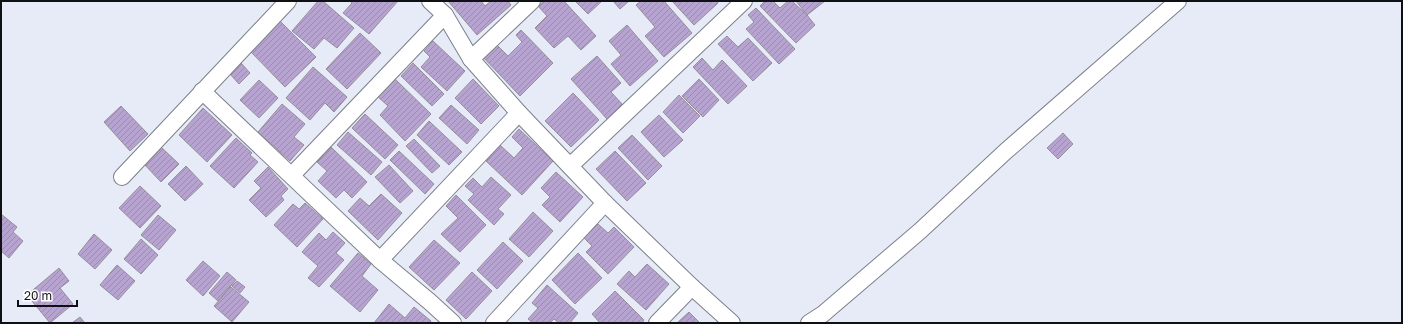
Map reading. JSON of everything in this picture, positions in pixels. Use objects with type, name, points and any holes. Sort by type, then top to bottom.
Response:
[{"type":"street","points":[[122,177],[288,1]]},
{"type":"street","points":[[430,1],[445,15],[471,59],[519,113],[605,203],[692,287],[732,323]]},
{"type":"street","points":[[471,59],[532,1]]},
{"type":"street","points":[[570,166],[744,1]]},
{"type":"street","points":[[809,323],[823,314],[920,231],[1006,151],[1178,1]]},
{"type":"street","points":[[292,175],[445,15]]},
{"type":"street","points":[[202,91],[380,260],[453,323]]},
{"type":"street","points":[[380,260],[519,113]]},
{"type":"street","points":[[494,323],[605,203]]},
{"type":"street","points":[[657,323],[692,287]]},
{"type":"building","points":[[318,1],[323,1],[354,28],[337,48],[324,38],[314,49],[292,31]]},
{"type":"building","points":[[350,1],[398,1],[369,34],[343,13],[352,3]]},
{"type":"building","points":[[448,1],[481,1],[485,6],[491,1],[508,1],[511,5],[477,35]]},
{"type":"building","points":[[544,1],[564,1],[596,36],[581,50],[568,36],[554,48],[535,28],[547,16],[538,6]]},
{"type":"building","points":[[575,1],[602,1],[588,14]]},
{"type":"building","points":[[613,1],[629,1],[620,9]]},
{"type":"building","points":[[641,1],[664,1],[692,33],[664,57],[645,36],[655,27],[636,5]]},
{"type":"building","points":[[672,1],[717,1],[718,3],[694,25]]},
{"type":"building","points":[[765,1],[773,1],[780,8],[788,1],[792,1],[815,25],[796,43],[760,6]]},
{"type":"building","points":[[796,1],[825,1],[807,15]]},
{"type":"building","points":[[756,8],[795,49],[779,64],[746,29],[754,22],[748,15]]},
{"type":"building","points":[[280,21],[316,57],[285,87],[250,51]]},
{"type":"building","points":[[627,25],[658,61],[630,86],[611,64],[621,55],[609,41]]},
{"type":"building","points":[[521,30],[553,63],[520,96],[481,55],[494,42],[508,56],[522,42],[516,35]]},
{"type":"building","points":[[360,33],[381,53],[347,89],[326,69]]},
{"type":"building","points":[[727,36],[738,47],[748,38],[772,63],[753,81],[718,44]]},
{"type":"building","points":[[433,41],[465,71],[447,91],[421,67],[430,57],[424,51]]},
{"type":"building","points":[[597,56],[621,83],[611,92],[623,105],[607,119],[571,79]]},
{"type":"building","points":[[702,58],[713,70],[722,60],[747,86],[728,104],[693,67]]},
{"type":"building","points":[[241,63],[250,73],[239,84],[230,74]]},
{"type":"building","points":[[413,63],[444,94],[432,106],[401,76]]},
{"type":"building","points":[[313,67],[347,97],[334,112],[325,103],[310,120],[286,98]]},
{"type":"building","points":[[394,78],[431,114],[405,141],[380,115],[388,106],[377,96]]},
{"type":"building","points":[[473,79],[499,106],[481,124],[455,98]]},
{"type":"building","points":[[699,79],[719,100],[703,117],[682,96]]},
{"type":"building","points":[[259,80],[278,98],[259,118],[240,100]]},
{"type":"building","points":[[573,93],[599,120],[571,147],[545,121]]},
{"type":"building","points":[[679,95],[700,116],[683,133],[663,112]]},
{"type":"building","points":[[282,104],[305,124],[294,137],[304,145],[290,161],[258,132]]},
{"type":"building","points":[[451,105],[479,130],[467,144],[439,118]]},
{"type":"building","points":[[121,106],[148,134],[130,151],[104,122]]},
{"type":"building","points":[[203,108],[232,135],[207,162],[179,135]]},
{"type":"building","points":[[365,114],[398,145],[385,159],[352,128]]},
{"type":"building","points":[[659,115],[683,140],[664,157],[641,132]]},
{"type":"building","points":[[429,121],[462,152],[449,165],[417,135]]},
{"type":"building","points":[[519,129],[553,161],[522,195],[486,161],[500,145],[514,158],[523,148],[512,137]]},
{"type":"building","points":[[348,132],[382,162],[371,175],[337,145]]},
{"type":"building","points":[[1063,133],[1073,144],[1058,159],[1047,148]]},
{"type":"building","points":[[632,135],[662,166],[648,180],[618,148]]},
{"type":"building","points":[[236,138],[252,153],[250,155],[258,162],[234,188],[210,166]]},
{"type":"building","points":[[414,139],[440,166],[432,173],[406,146]]},
{"type":"building","points":[[161,147],[179,164],[161,182],[144,164]]},
{"type":"building","points":[[331,147],[367,182],[352,198],[344,190],[336,198],[318,181],[327,171],[317,162]]},
{"type":"building","points":[[399,151],[434,184],[425,194],[390,160]]},
{"type":"building","points":[[615,151],[646,183],[627,201],[596,169]]},
{"type":"building","points":[[389,165],[413,191],[400,203],[375,177]]},
{"type":"building","points":[[186,166],[203,184],[185,201],[168,184]]},
{"type":"building","points":[[268,167],[288,189],[281,196],[284,200],[266,217],[249,200],[261,188],[254,181]]},
{"type":"building","points":[[556,172],[583,197],[560,222],[542,205],[550,197],[541,188]]},
{"type":"building","points":[[491,177],[511,195],[498,209],[504,214],[494,225],[468,200],[474,194],[465,186],[473,178],[482,187]]},
{"type":"building","points":[[140,186],[161,206],[140,228],[119,208]]},
{"type":"building","points":[[381,194],[402,213],[378,240],[348,211],[360,198],[369,206]]},
{"type":"building","points":[[456,195],[486,225],[460,252],[441,234],[458,218],[446,206]]},
{"type":"building","points":[[305,203],[323,219],[297,247],[274,225],[293,204],[299,209]]},
{"type":"building","points":[[533,212],[553,231],[529,257],[509,239]]},
{"type":"building","points":[[1,214],[17,227],[13,232],[23,241],[9,258],[1,251]]},
{"type":"building","points":[[158,215],[176,230],[159,250],[141,235]]},
{"type":"building","points":[[598,224],[608,233],[614,227],[634,247],[608,274],[586,252],[592,246],[584,238]]},
{"type":"building","points":[[333,232],[345,243],[336,253],[344,260],[319,287],[308,278],[318,266],[302,252],[319,233],[326,240]]},
{"type":"building","points":[[94,234],[112,250],[95,269],[78,254]]},
{"type":"building","points":[[141,239],[158,255],[141,274],[124,259]]},
{"type":"building","points":[[434,240],[460,263],[434,290],[409,267]]},
{"type":"building","points":[[503,242],[523,261],[497,289],[477,270]]},
{"type":"building","points":[[358,253],[371,264],[362,276],[378,290],[360,312],[330,286]]},
{"type":"building","points":[[578,253],[602,278],[575,304],[552,280]]},
{"type":"building","points":[[203,261],[220,276],[203,296],[186,280]]},
{"type":"building","points":[[647,264],[669,284],[646,310],[617,284],[629,271],[635,277]]},
{"type":"building","points":[[117,265],[135,281],[118,300],[100,285]]},
{"type":"building","points":[[59,268],[69,281],[60,288],[73,304],[50,323],[27,295]]},
{"type":"building","points":[[227,272],[236,280],[218,301],[209,293]]},
{"type":"building","points":[[472,272],[492,291],[466,319],[446,300]]},
{"type":"building","points":[[237,281],[245,287],[240,293],[232,286]]},
{"type":"building","points":[[547,285],[578,313],[570,323],[559,323],[554,319],[550,323],[533,323],[528,319],[538,308],[532,303]]},
{"type":"building","points":[[231,287],[249,302],[232,322],[214,306]]},
{"type":"building","points":[[615,291],[644,320],[642,323],[600,323],[592,314]]},
{"type":"building","points":[[389,304],[405,318],[414,307],[431,321],[430,323],[374,323]]},
{"type":"building","points":[[689,312],[700,323],[677,323]]},
{"type":"building","points":[[80,317],[85,323],[72,323]]}]
